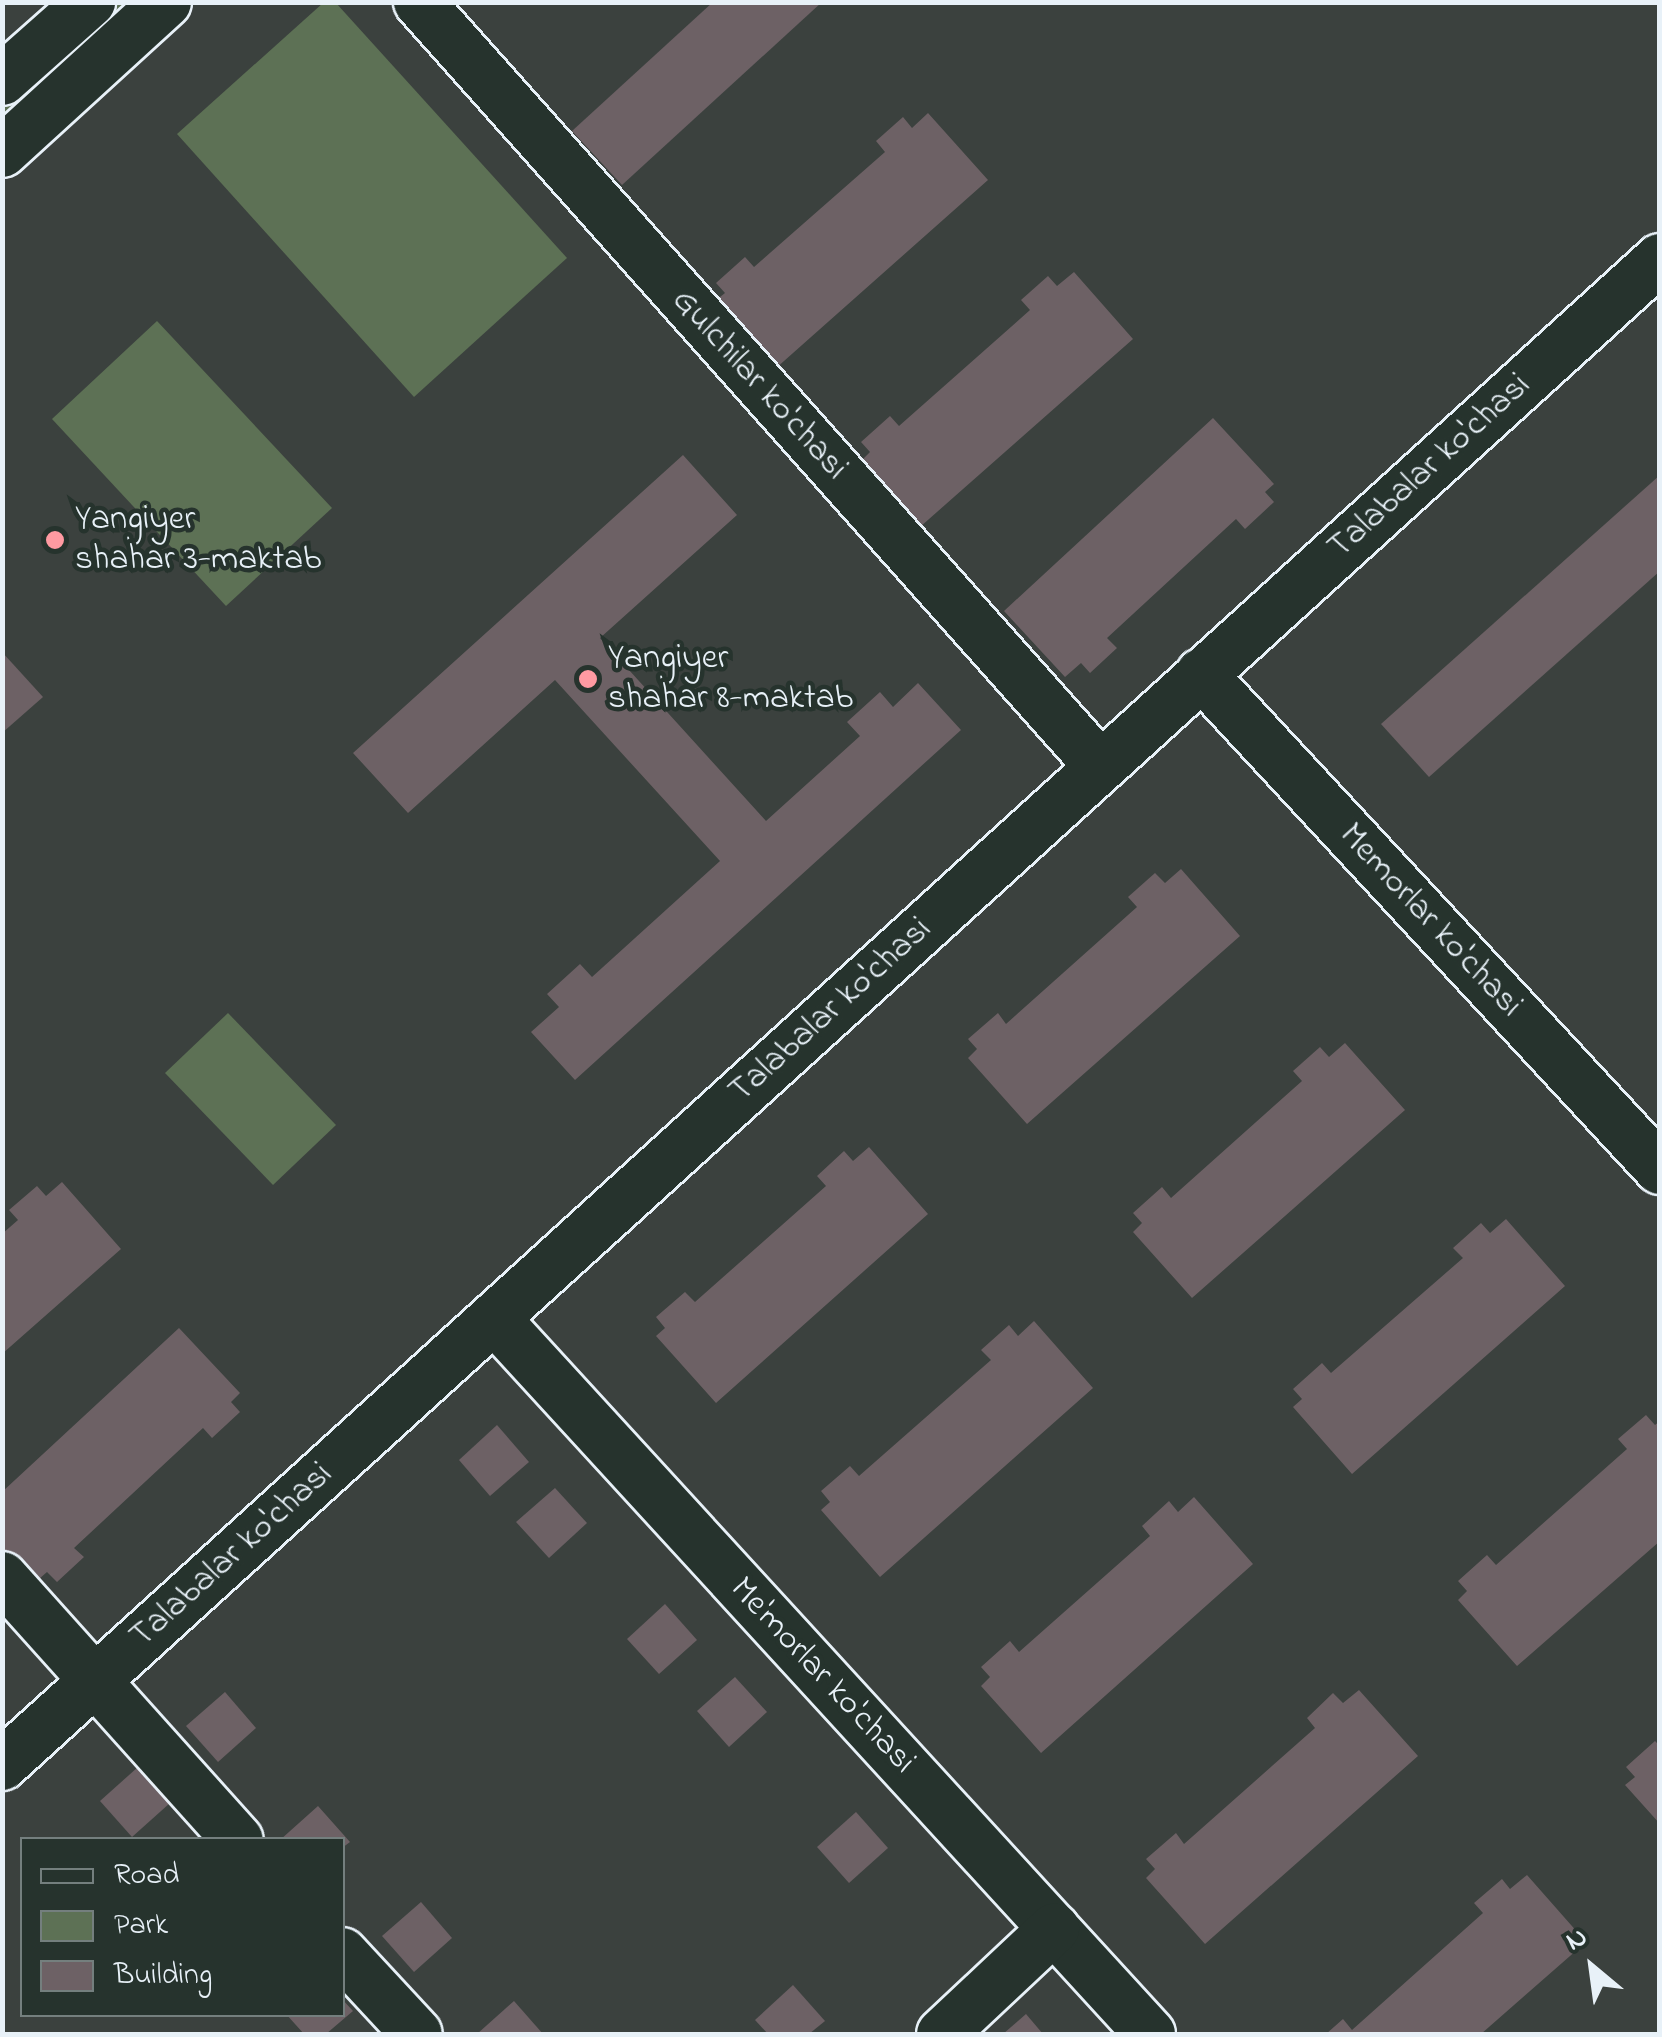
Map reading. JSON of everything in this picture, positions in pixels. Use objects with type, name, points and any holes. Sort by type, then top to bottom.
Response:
[{"type":"street","points":[[2,80],[90,2]]},
{"type":"street","points":[[2,152],[166,2]]},
{"type":"street","name":"Gulchilar ko'chasi","points":[[419,2],[1100,766]]},
{"type":"street","name":"Talabalar ko'chasi","points":[[2,1764],[1660,258]]},
{"type":"street","name":"Memorlar ko'chasi","points":[[1201,674],[1660,1168]]},
{"type":"street","name":"Me'morlar ko'chasi","points":[[494,1318],[1150,2034]]},
{"type":"street","points":[[2,1577],[235,1837]]},
{"type":"street","points":[[942,2034],[1054,1929]]},
{"type":"street","points":[[345,1956],[417,2034]]},
{"type":"green space","points":[[115,3],[143,3],[3,129],[2,104]]},
{"type":"green space","points":[[323,3],[336,3],[567,258],[414,397],[177,134]]},
{"type":"green space","points":[[157,321],[332,508],[226,606],[52,419]]},
{"type":"green space","points":[[228,1013],[336,1125],[273,1185],[165,1073]]},
{"type":"building","points":[[713,2],[822,2],[622,185],[572,131]]},
{"type":"building","points":[[928,113],[988,180],[775,369],[715,301],[725,293],[716,283],[745,257],[754,267],[885,152],[876,141],[903,117],[912,128]]},
{"type":"building","points":[[1074,272],[1133,339],[920,527],[861,461],[870,452],[861,442],[890,416],[899,426],[1030,310],[1021,300],[1048,276],[1057,286]]},
{"type":"building","points":[[1213,418],[1274,484],[1265,492],[1274,502],[1245,529],[1236,519],[1107,638],[1117,648],[1090,673],[1081,663],[1065,677],[1004,611]]},
{"type":"building","points":[[683,455],[737,515],[600,638],[766,821],[860,736],[847,722],[880,692],[893,707],[918,683],[961,730],[575,1080],[531,1032],[559,1007],[547,994],[580,964],[592,977],[720,861],[555,680],[408,813],[353,753]]},
{"type":"building","points":[[1660,475],[1660,571],[1429,777],[1381,724]]},
{"type":"building","points":[[2,652],[43,697],[2,733]]},
{"type":"building","points":[[1181,869],[1240,936],[1027,1124],[968,1058],[977,1049],[968,1039],[998,1013],[1006,1024],[1137,907],[1128,897],[1155,873],[1165,883]]},
{"type":"building","points":[[1345,1043],[1405,1110],[1192,1298],[1133,1232],[1142,1223],[1133,1213],[1162,1187],[1171,1198],[1302,1081],[1293,1071],[1320,1047],[1329,1057]]},
{"type":"building","points":[[869,1147],[928,1214],[716,1403],[656,1336],[665,1328],[656,1317],[685,1292],[695,1302],[826,1186],[817,1176],[844,1151],[853,1161]]},
{"type":"building","points":[[62,1182],[121,1249],[2,1354],[2,1234],[18,1220],[9,1210],[37,1186],[46,1196]]},
{"type":"building","points":[[1506,1219],[1565,1286],[1352,1474],[1293,1407],[1302,1399],[1293,1389],[1322,1363],[1331,1373],[1463,1258],[1453,1248],[1481,1223],[1490,1233]]},
{"type":"building","points":[[1034,1321],[1093,1388],[880,1577],[821,1510],[830,1502],[821,1491],[850,1466],[859,1476],[991,1360],[981,1350],[1009,1325],[1018,1336]]},
{"type":"building","points":[[179,1328],[240,1393],[231,1402],[240,1412],[212,1438],[203,1428],[74,1548],[84,1557],[57,1582],[47,1572],[31,1586],[2,1555],[2,1492]]},
{"type":"building","points":[[1646,1415],[1655,1425],[1660,1421],[1660,1541],[1517,1666],[1458,1600],[1467,1591],[1458,1581],[1487,1555],[1496,1565],[1627,1449],[1618,1439]]},
{"type":"building","points":[[497,1425],[529,1462],[490,1496],[459,1460]]},
{"type":"building","points":[[555,1488],[587,1523],[549,1558],[516,1522]]},
{"type":"building","points":[[1194,1497],[1253,1564],[1041,1753],[981,1686],[990,1677],[981,1667],[1010,1641],[1019,1652],[1150,1536],[1142,1526],[1169,1501],[1178,1512]]},
{"type":"building","points":[[665,1604],[697,1640],[659,1674],[627,1639]]},
{"type":"building","points":[[735,1677],[767,1712],[729,1747],[697,1711]]},
{"type":"building","points":[[1359,1690],[1418,1756],[1205,1944],[1146,1878],[1155,1869],[1146,1859],[1176,1833],[1184,1844],[1315,1728],[1307,1718],[1333,1693],[1343,1703]]},
{"type":"building","points":[[225,1692],[256,1728],[218,1762],[186,1726]]},
{"type":"building","points":[[1655,1741],[1660,1746],[1660,1824],[1625,1785],[1635,1777],[1626,1767]]},
{"type":"building","points":[[138,1767],[170,1803],[132,1837],[100,1801]]},
{"type":"building","points":[[318,1806],[350,1842],[345,1846],[345,1837],[283,1837]]},
{"type":"building","points":[[856,1812],[888,1848],[849,1883],[817,1847]]},
{"type":"building","points":[[1527,1875],[1586,1942],[1481,2034],[1326,2034],[1343,2019],[1352,2030],[1483,1913],[1474,1903],[1502,1879],[1510,1889]]},
{"type":"building","points":[[421,1902],[452,1938],[414,1972],[382,1936]]},
{"type":"building","points":[[793,1985],[825,2021],[809,2034],[768,2034],[755,2020]]},
{"type":"building","points":[[514,2001],[543,2034],[477,2034]]},
{"type":"building","points":[[345,2002],[353,2011],[326,2034],[304,2034],[289,2017],[345,2017]]},
{"type":"building","points":[[1026,2014],[1043,2034],[1003,2034]]},
{"type":"place","name":"Yangiyer shahar 3-maktab","points":[[55,540]]},
{"type":"place","name":"Yangiyer shahar 8-maktab","points":[[588,679]]}]
